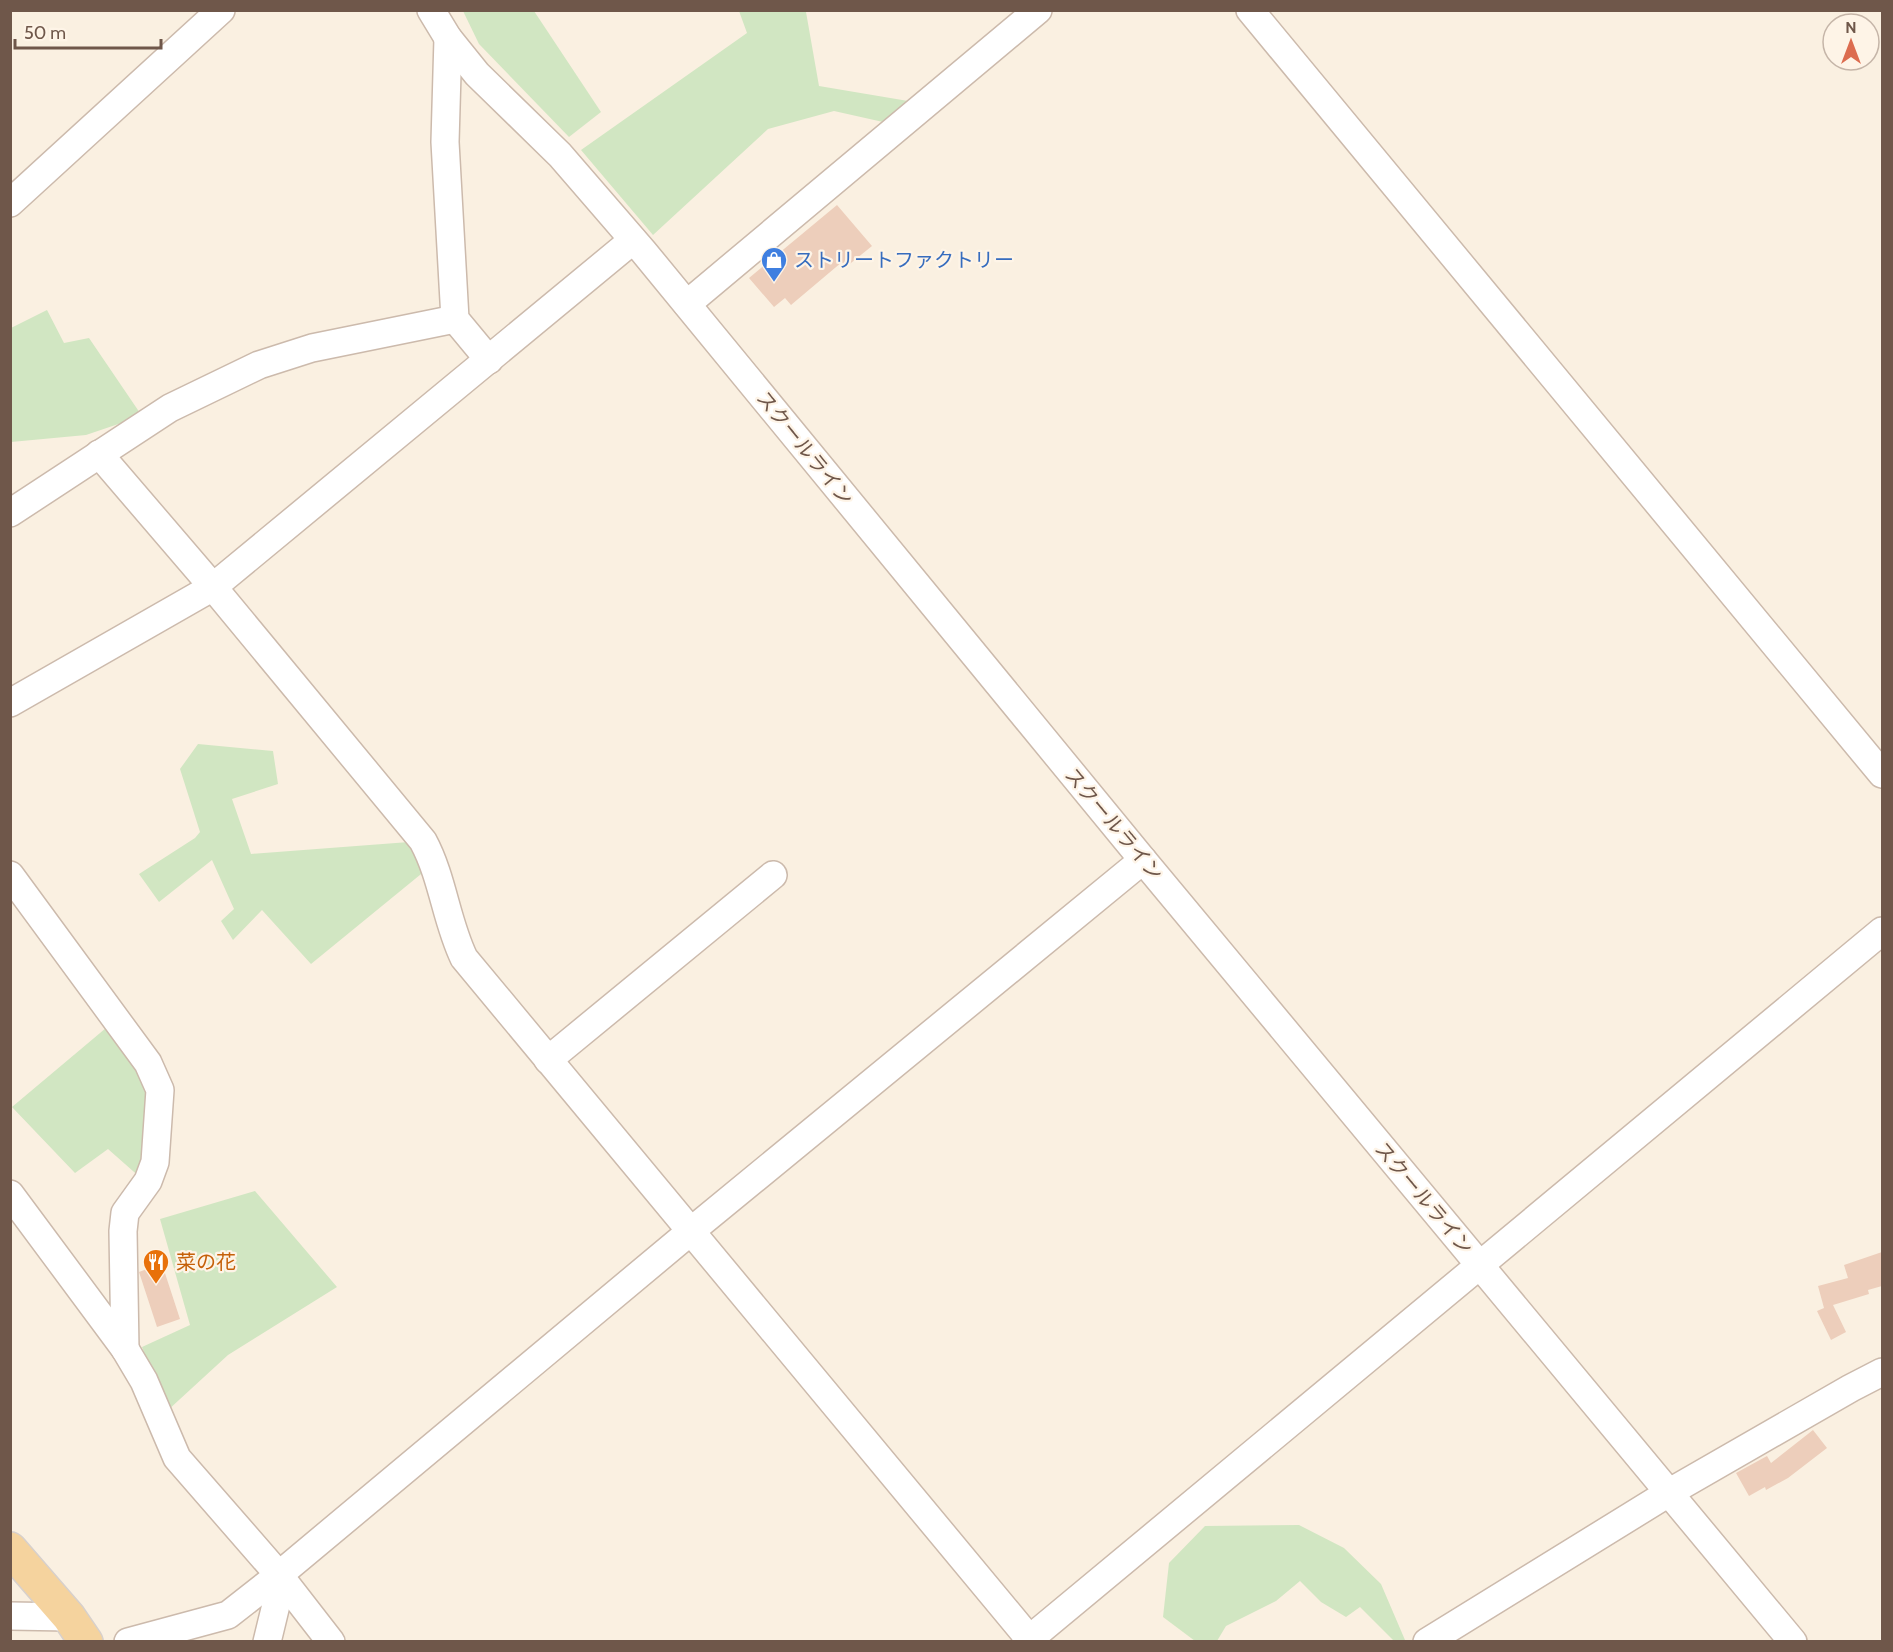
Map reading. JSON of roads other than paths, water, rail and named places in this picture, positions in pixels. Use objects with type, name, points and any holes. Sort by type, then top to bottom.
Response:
[{"type":"main road","points":[[10,1549],[78,1629]]},
{"type":"street","points":[[10,203],[221,10]]},
{"type":"street","name":"スクールライン","points":[[431,10],[448,38],[477,74],[560,155],[687,304],[1143,860],[1793,1641]]},
{"type":"street","points":[[687,304],[1038,10]]},
{"type":"street","points":[[1250,10],[1882,774]]},
{"type":"street","points":[[448,38],[445,142],[455,319],[489,360]]},
{"type":"street","points":[[10,703],[213,587],[633,240]]},
{"type":"street","points":[[10,513],[170,408],[259,365],[312,348],[455,319]]},
{"type":"street","points":[[99,454],[213,587],[423,841],[430,854],[454,938],[464,958],[1030,1640],[1882,931]]},
{"type":"street","points":[[128,1641],[228,1615],[280,1577],[691,1231],[1143,860]]},
{"type":"street","points":[[10,875],[148,1063],[160,1090],[155,1162],[148,1181],[125,1213],[123,1231],[125,1349]]},
{"type":"street","points":[[548,1060],[773,875]]},
{"type":"street","points":[[10,1194],[125,1349],[144,1380],[177,1458],[280,1577],[331,1641]]},
{"type":"street","points":[[1427,1641],[1670,1492],[1882,1372]]},
{"type":"street","points":[[267,1641],[280,1577]]},
{"type":"street","points":[[10,1616],[78,1629]]},
{"type":"place","name":"ストリートファクトリー","points":[[774,283]]},
{"type":"place","name":"菜の花","points":[[156,1285]]}]
